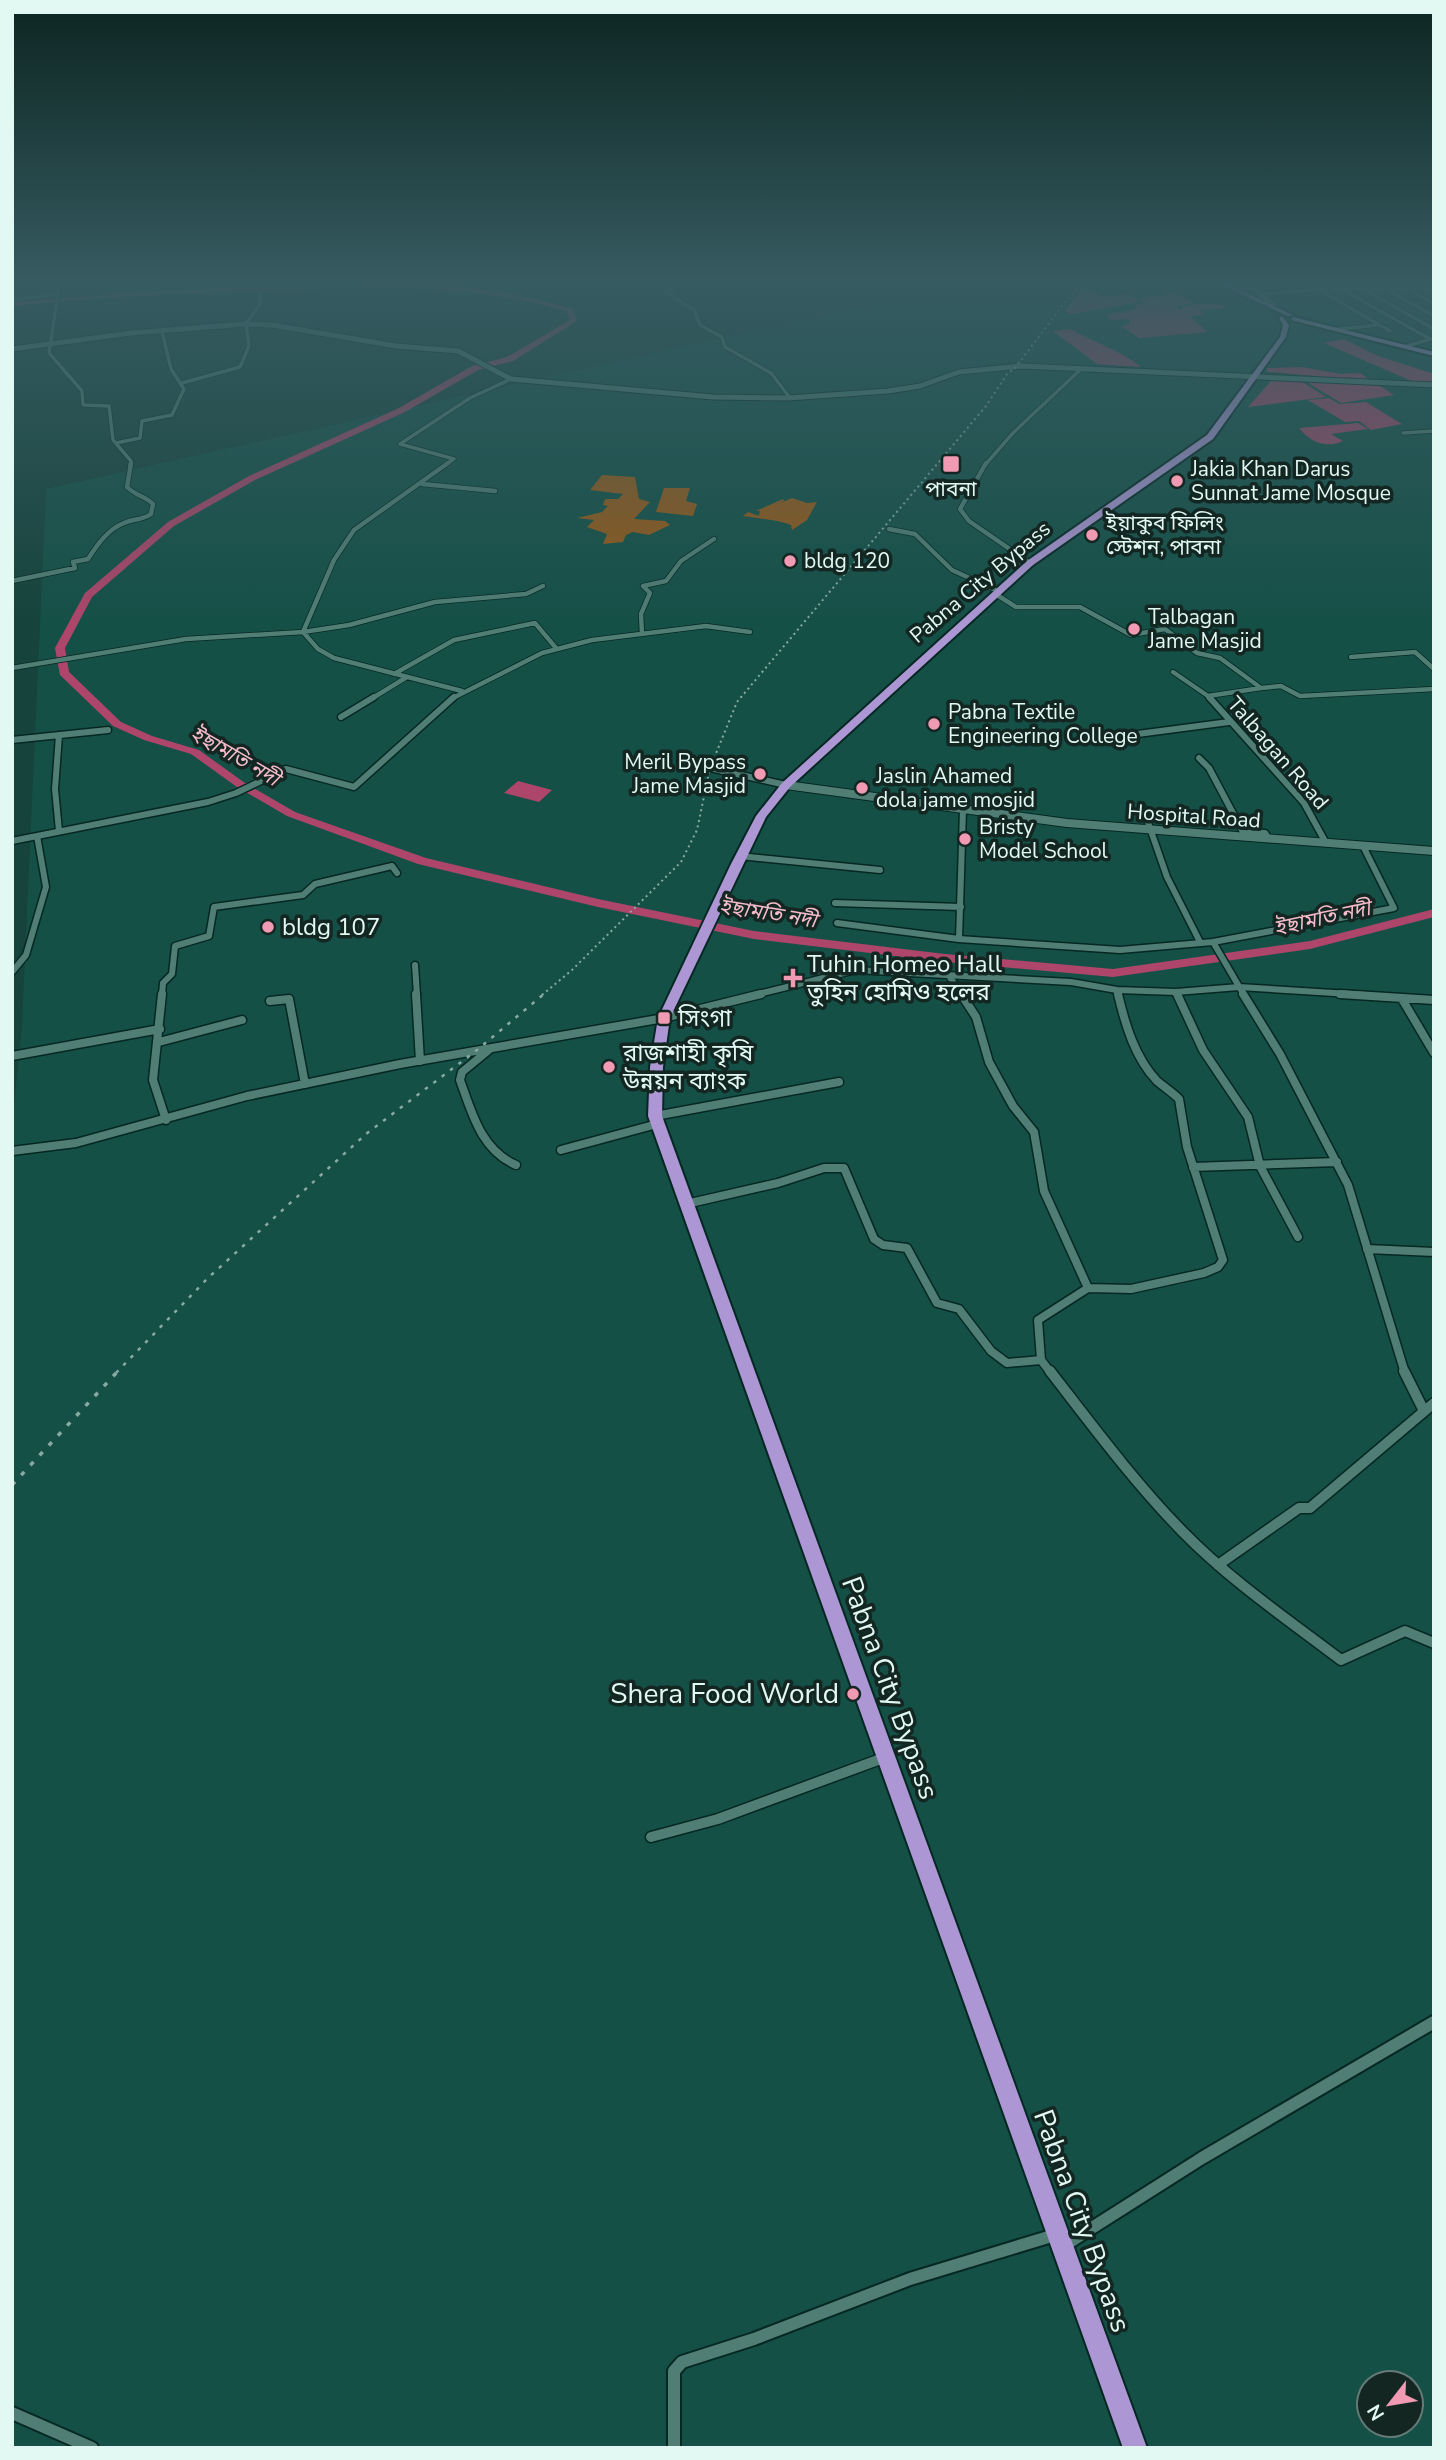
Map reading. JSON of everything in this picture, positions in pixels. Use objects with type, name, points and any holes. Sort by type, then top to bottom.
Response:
[{"type":"highway","name":"Pabna City Bypass","points":[[1135,2448],[656,1120],[658,1041],[664,1018],[740,856],[761,816],[786,785],[1030,564],[1198,448],[1217,429],[1242,395]]},
{"type":"main road","points":[[670,395],[790,398],[831,395]]},
{"type":"main road","name":"Hospital Road","points":[[786,785],[963,810],[1149,830],[1434,851]]},
{"type":"street","points":[[13,581],[75,568],[73,562],[92,556],[95,544],[101,539],[125,523],[141,521],[151,514],[153,504],[148,499],[138,498],[127,487],[131,461],[112,435],[109,406],[83,405],[82,395]]},
{"type":"street","points":[[116,443],[140,438],[142,421],[172,415],[181,395]]},
{"type":"street","points":[[303,632],[334,561],[354,530],[454,459],[400,444],[477,395]]},
{"type":"street","points":[[788,395],[790,398]]},
{"type":"street","points":[[1030,564],[969,521],[960,509],[984,464],[1003,440],[1052,395]]},
{"type":"street","points":[[1403,433],[1434,431]]},
{"type":"street","points":[[422,484],[495,491]]},
{"type":"street","name":"Talbagan Road","points":[[889,529],[915,534],[928,550],[959,577],[999,593],[1016,607],[1080,607],[1131,635],[1166,629],[1196,653],[1220,658],[1261,688]]},
{"type":"street","points":[[642,634],[641,614],[650,593],[643,586],[666,581],[681,561],[714,540]]},
{"type":"street","points":[[12,668],[186,639],[303,632],[349,625],[435,602],[529,594],[543,586]]},
{"type":"street","points":[[394,674],[454,640],[535,623],[556,648]]},
{"type":"street","points":[[12,841],[188,807],[236,793],[286,769],[354,787],[462,691],[556,648],[706,626],[750,632]]},
{"type":"street","points":[[303,632],[318,649],[330,656],[462,691]]},
{"type":"street","points":[[1351,657],[1415,652],[1434,669]]},
{"type":"street","points":[[1173,672],[1208,696]]},
{"type":"street","points":[[341,717],[407,677]]},
{"type":"street","points":[[1261,688],[1281,686],[1300,696],[1434,688]]},
{"type":"street","name":"Talbagan Road","points":[[1208,696],[1261,688]]},
{"type":"street","name":"Talbagan Road","points":[[1208,696],[1304,803],[1326,843]]},
{"type":"street","points":[[1130,735],[1229,722]]},
{"type":"street","points":[[12,740],[108,730]]},
{"type":"street","points":[[59,735],[55,789],[59,831]]},
{"type":"street","points":[[1199,758],[1209,768],[1243,832],[1265,833],[1269,839]]},
{"type":"street","points":[[710,768],[786,785]]},
{"type":"street","points":[[1143,807],[1149,830],[1179,906],[1200,942]]},
{"type":"street","points":[[959,939],[963,810]]},
{"type":"street","points":[[12,972],[26,955],[46,887],[37,836]]},
{"type":"street","points":[[838,923],[959,939],[1120,950],[1213,942],[1394,908],[1373,871],[1363,846]]},
{"type":"street","points":[[740,856],[880,870]]},
{"type":"street","points":[[166,1120],[153,1080],[163,983],[172,974],[175,946],[209,936],[216,906],[303,895],[315,884],[392,866],[397,873]]},
{"type":"street","points":[[835,903],[961,907]]},
{"type":"street","points":[[1213,942],[1280,1054],[1348,1185],[1389,1311],[1407,1381],[1424,1411]]},
{"type":"street","points":[[415,965],[420,1060]]},
{"type":"street","points":[[12,1152],[76,1143],[247,1096],[420,1060],[664,1018],[856,970],[1071,982],[1117,990],[1176,992],[1239,987],[1434,1000]]},
{"type":"street","points":[[948,976],[976,1017],[995,1073],[1013,1106],[1034,1132],[1044,1191],[1088,1288]]},
{"type":"street","points":[[1117,990],[1126,1027],[1146,1066],[1157,1082],[1179,1099],[1193,1167],[1222,1254],[1221,1264],[1204,1273],[1131,1289],[1088,1288],[1038,1320],[1036,1326],[1041,1360],[1109,1447],[1183,1532],[1218,1565],[1341,1660],[1405,1631],[1434,1643]]},
{"type":"street","points":[[1176,992],[1203,1050],[1248,1117],[1260,1166],[1298,1237]]},
{"type":"street","points":[[270,1001],[289,999],[305,1084]]},
{"type":"street","points":[[1402,999],[1434,1053]]},
{"type":"street","points":[[159,1042],[242,1020]]},
{"type":"street","points":[[12,1056],[160,1029]]},
{"type":"street","points":[[492,1047],[462,1072],[460,1080],[489,1148],[501,1160],[516,1165]]},
{"type":"street","points":[[561,1150],[656,1120],[839,1082]]},
{"type":"street","points":[[1193,1167],[1337,1162]]},
{"type":"street","points":[[686,1204],[778,1183],[824,1168],[844,1168],[874,1239],[883,1245],[907,1248],[937,1303],[957,1307],[992,1351],[1007,1363],[1041,1360]]},
{"type":"street","points":[[1367,1249],[1434,1252]]},
{"type":"street","points":[[1218,1565],[1299,1508],[1310,1508],[1434,1403]]},
{"type":"street","points":[[651,1838],[718,1819],[886,1757]]},
{"type":"street","points":[[674,2448],[674,2371],[682,2362],[754,2339],[910,2279],[1060,2241],[1434,2022]]},
{"type":"street","points":[[12,2413],[92,2448]]},
{"type":"shaded area","points":[[467,395],[1434,395],[1434,2448],[12,2448],[12,1126],[22,1025],[46,489]]},
{"type":"shaded area","points":[[1259,395],[1326,397],[1248,407]]},
{"type":"shaded area","points":[[1328,395],[1394,395],[1341,403]]},
{"type":"shaded area","points":[[1329,398],[1339,404],[1366,402],[1402,424],[1371,430],[1359,421],[1345,422],[1308,400]]},
{"type":"shaded area","points":[[1358,423],[1368,429],[1331,434],[1343,441],[1330,444],[1313,440],[1299,428]]},
{"type":"shaded area","points":[[602,475],[635,477],[639,499],[650,502],[634,519],[665,521],[670,525],[649,535],[633,532],[626,535],[623,542],[603,544],[607,534],[587,527],[594,520],[577,518],[602,512],[608,506],[603,505],[605,499],[618,499],[623,494],[590,490]]},
{"type":"shaded area","points":[[664,488],[690,488],[686,501],[697,504],[693,516],[656,512]]},
{"type":"shaded area","points":[[792,498],[807,503],[817,502],[807,520],[792,530],[791,525],[786,523],[743,516],[748,512],[759,516],[760,511],[756,511],[783,499],[784,501],[778,504]]},
{"type":"shaded area","points":[[518,781],[552,790],[539,802],[504,793]]},
{"type":"waterway","name":"ইছামতি নদী","points":[[428,395],[402,410],[252,478],[171,524],[88,595],[60,648],[64,673],[117,724],[148,738],[195,752],[241,785],[291,814],[422,861],[598,903],[754,935],[945,958],[1113,973],[1310,945],[1434,913]]},
{"type":"railway","points":[[542,995],[572,970],[681,862],[697,830],[710,768],[737,702],[993,395]]},
{"type":"railway","points":[[116,1373],[208,1278],[366,1134],[477,1050],[544,994]]},
{"type":"railway","points":[[12,1485],[118,1371]]},
{"type":"place","name":"পাবনা","points":[[951,464]]},
{"type":"place","name":"Jakia Khan Darus Sunnat Jame Mosque","points":[[1177,481]]},
{"type":"place","name":"ইয়াকুব ফিলিং স্টেশন, পাবনা","points":[[1092,535]]},
{"type":"place","name":"bldg 120","points":[[790,561]]},
{"type":"place","name":"Talbagan Jame Masjid","points":[[1134,629]]},
{"type":"place","name":"Pabna Textile Engineering College","points":[[934,724]]},
{"type":"place","name":"Meril Bypass Jame Masjid","points":[[760,774]]},
{"type":"place","name":"Jaslin Ahamed dola jame mosjid","points":[[862,788]]},
{"type":"place","name":"Bristy Model School","points":[[965,839]]},
{"type":"place","name":"bldg 107","points":[[268,927]]},
{"type":"place","name":"Tuhin Homeo Hall তুহিন হোমিও হলের","points":[[793,978]]},
{"type":"place","name":"সিংগা","points":[[664,1018]]},
{"type":"place","name":"রাজশাহী কৃষি উন্নয়ন ব্যাংক","points":[[609,1067]]},
{"type":"place","name":"Shera Food World","points":[[853,1694]]}]
